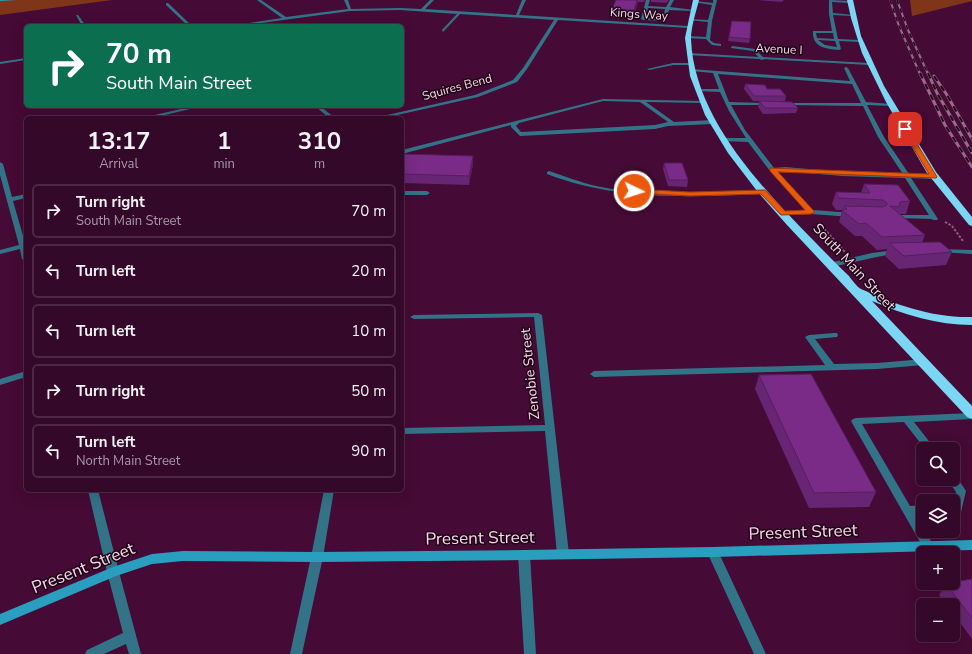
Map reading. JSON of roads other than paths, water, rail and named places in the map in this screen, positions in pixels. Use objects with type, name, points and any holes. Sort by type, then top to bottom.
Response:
[{"type":"highway","points":[[850,1],[852,16],[859,41],[869,64],[891,105],[934,177],[972,223]]},
{"type":"highway","name":"South Main Street","points":[[694,4],[689,23],[688,54],[697,90],[724,140],[763,192],[924,362],[972,415]]},
{"type":"highway","points":[[855,290],[894,306],[932,318],[959,322],[972,321]]},
{"type":"street","points":[[0,0],[15,0]]},
{"type":"street","points":[[259,0],[285,18]]},
{"type":"street","points":[[346,0],[350,10]]},
{"type":"street","points":[[423,9],[432,0]]},
{"type":"street","points":[[517,16],[524,0]]},
{"type":"street","points":[[648,0],[643,19],[665,20],[667,8],[672,0]]},
{"type":"street","points":[[835,32],[814,32],[815,39],[821,45],[839,49],[831,14],[830,1],[850,1]]},
{"type":"street","points":[[647,7],[667,8],[714,2],[708,38],[709,42],[720,45]]},
{"type":"street","points":[[167,4],[188,24]]},
{"type":"street","name":"Kings Way","points":[[244,24],[350,10],[423,9],[647,24],[710,21]]},
{"type":"street","points":[[443,31],[460,12]]},
{"type":"street","points":[[831,14],[852,16]]},
{"type":"street","points":[[77,16],[83,24]]},
{"type":"street","name":"Squires Bend","points":[[386,116],[476,96],[515,81],[525,69],[557,18]]},
{"type":"street","points":[[647,24],[648,19]]},
{"type":"street","points":[[688,37],[708,38]]},
{"type":"street","points":[[815,39],[859,41]]},
{"type":"street","points":[[732,47],[754,50],[763,58]]},
{"type":"street","name":"Avenue I","points":[[688,54],[869,64]]},
{"type":"street","points":[[0,63],[24,58]]},
{"type":"street","points":[[649,69],[673,64],[715,72],[854,84]]},
{"type":"street","points":[[846,68],[881,137],[934,218],[898,217]]},
{"type":"street","points":[[715,72],[721,91],[727,103],[750,140],[772,170],[811,212]]},
{"type":"street","points":[[697,90],[721,91]]},
{"type":"street","points":[[404,151],[603,100],[703,102]]},
{"type":"street","points":[[640,100],[672,124]]},
{"type":"street","points":[[727,103],[773,104]]},
{"type":"street","points":[[781,104],[891,105]]},
{"type":"street","points":[[154,116],[192,108]]},
{"type":"street","points":[[320,108],[330,116]]},
{"type":"street","points":[[517,122],[513,126],[520,134],[655,127],[672,124],[713,122]]},
{"type":"street","points":[[724,140],[750,140]]},
{"type":"street","points":[[0,164],[24,252],[0,252]]},
{"type":"street","points":[[772,170],[785,169],[842,174],[934,177]]},
{"type":"street","points":[[549,173],[563,180],[580,184],[645,192],[690,194],[763,192]]},
{"type":"street","points":[[404,193],[427,193]]},
{"type":"street","points":[[9,200],[24,196]]},
{"type":"street","points":[[784,214],[811,212],[856,215]]},
{"type":"street","points":[[832,265],[854,261],[878,253],[904,251]]},
{"type":"street","points":[[933,251],[971,252]]},
{"type":"street","name":"Zenobie Street","points":[[414,317],[538,315],[563,554]]},
{"type":"street","points":[[831,367],[809,337],[834,335]]},
{"type":"street","points":[[594,374],[877,366],[924,362]]},
{"type":"street","points":[[0,382],[24,375]]},
{"type":"street","points":[[928,546],[856,421],[972,415]]},
{"type":"street","points":[[907,419],[925,442]]},
{"type":"street","points":[[404,431],[550,428]]},
{"type":"street","points":[[957,486],[961,491],[960,496]]},
{"type":"street","points":[[93,492],[135,654]]},
{"type":"street","points":[[296,654],[317,557],[329,492]]},
{"type":"street","points":[[907,510],[916,509]]},
{"type":"street","name":"Present Street","points":[[928,546],[972,545]]},
{"type":"street","name":"Present Street","points":[[0,620],[113,572],[152,559],[183,556],[317,557],[524,555],[916,546]]},
{"type":"street","points":[[713,552],[760,654]]},
{"type":"street","points":[[524,555],[530,654]]},
{"type":"street","points":[[92,654],[130,636]]},
{"type":"railway","points":[[890,0],[899,26],[920,74]]},
{"type":"railway","points":[[897,0],[908,30],[928,74]]},
{"type":"railway","points":[[920,73],[945,125],[972,167]]},
{"type":"railway","points":[[928,73],[937,93],[972,153]]},
{"type":"railway","points":[[934,76],[947,95],[972,139]]}]
